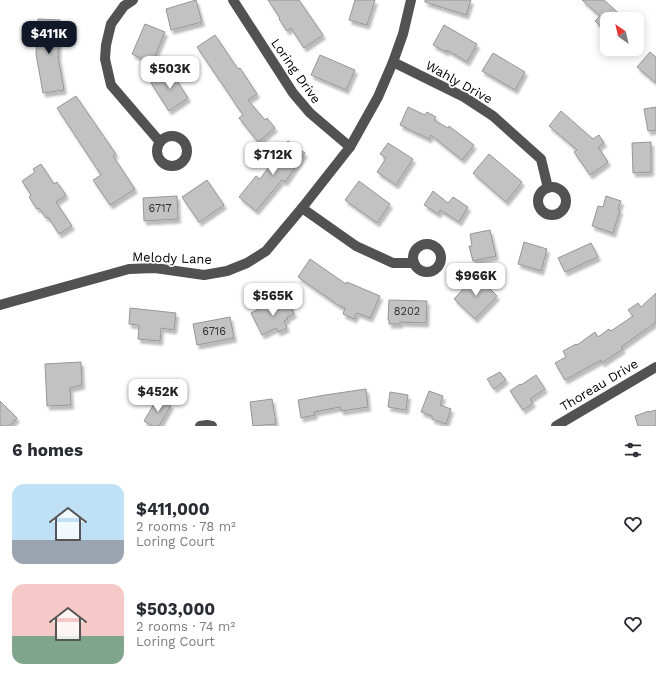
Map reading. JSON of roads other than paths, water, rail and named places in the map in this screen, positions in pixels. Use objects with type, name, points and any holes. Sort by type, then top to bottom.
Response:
[{"type":"street","points":[[133,0],[124,6],[112,24],[106,45],[105,59],[110,85],[160,142]]},
{"type":"street","name":"Loring Drive","points":[[232,0],[297,98],[310,113],[350,147]]},
{"type":"street","name":"Melody Lane","points":[[0,306],[129,269],[155,268],[204,275],[227,272],[247,263],[266,251],[350,147],[378,97],[393,62],[403,34],[411,0]]},
{"type":"street","name":"Wahly Drive","points":[[393,62],[464,97],[493,116],[541,159],[548,188]]},
{"type":"street","points":[[302,208],[356,246],[393,263],[414,263]]},
{"type":"street","name":"Thoreau Drive","points":[[556,426],[656,367]]},
{"type":"street","points":[[200,426],[207,424],[212,426]]}]
